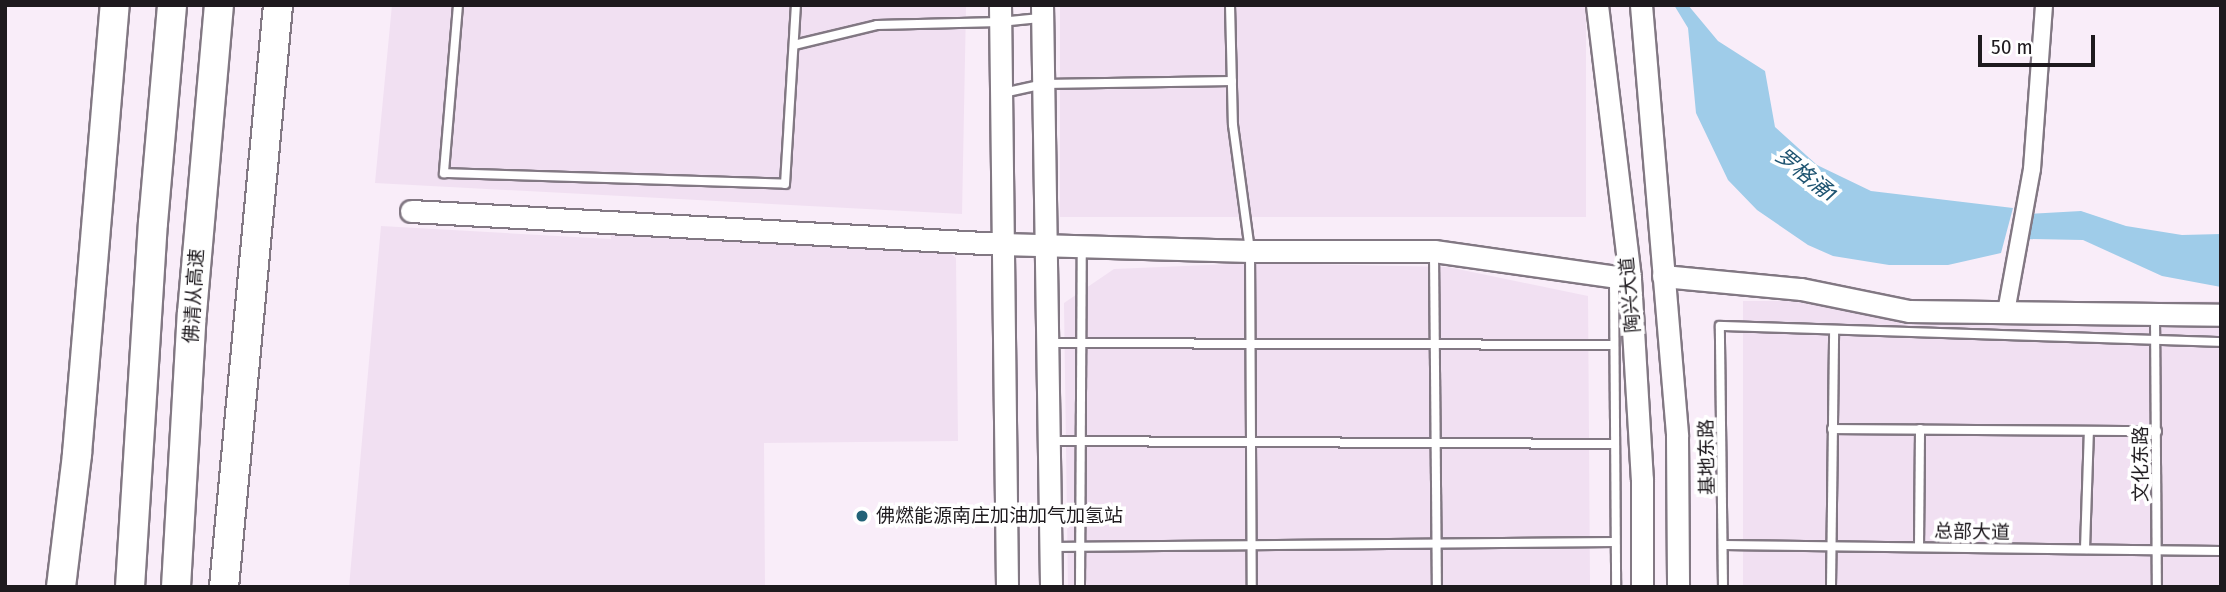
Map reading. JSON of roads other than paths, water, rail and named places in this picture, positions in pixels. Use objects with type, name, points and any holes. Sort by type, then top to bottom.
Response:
[{"type":"highway","points":[[61,587],[77,454],[115,5]]},
{"type":"highway","points":[[130,587],[153,222],[172,5]]},
{"type":"highway","name":"佛清从高速","points":[[176,587],[191,313],[219,5]]},
{"type":"highway","points":[[224,587],[278,5]]},
{"type":"street","name":"陶兴大道","points":[[1597,5],[1642,479],[1642,587]]},
{"type":"street","name":"陶兴大道","points":[[1641,5],[1677,436],[1678,587]]},
{"type":"street","points":[[2006,312],[2032,169],[2044,5]]},
{"type":"street","points":[[1043,11],[1051,587]]},
{"type":"street","points":[[1000,14],[1007,587]]},
{"type":"street","points":[[411,211],[1002,244],[1250,251],[1434,251],[1622,278]]},
{"type":"street","points":[[1663,276],[1801,289],[1909,311],[2221,316]]},
{"type":"lane","points":[[458,5],[444,173],[785,184],[796,5]]},
{"type":"lane","points":[[1230,5],[1233,125],[1250,251],[1252,587]]},
{"type":"lane","points":[[794,45],[877,24],[1043,11]]},
{"type":"lane","points":[[1000,93],[1044,84],[1232,81]]},
{"type":"lane","points":[[1080,587],[1082,245]]},
{"type":"lane","points":[[1434,251],[1437,587]]},
{"type":"lane","points":[[1616,587],[1614,345],[1622,278]]},
{"type":"lane","name":"文化东路","points":[[2155,313],[2157,587]]},
{"type":"lane","name":"基地东路","points":[[1723,587],[1720,326],[1833,332]]},
{"type":"lane","points":[[1831,587],[1833,332],[2221,342]]},
{"type":"lane","points":[[1048,343],[1614,345]]},
{"type":"lane","points":[[1832,429],[2157,431]]},
{"type":"lane","points":[[1919,547],[1920,429]]},
{"type":"lane","points":[[2085,549],[2089,430]]},
{"type":"lane","points":[[1049,441],[1615,444]]},
{"type":"lane","points":[[1050,547],[1615,542]]},
{"type":"lane","name":"总部大道","points":[[1724,545],[2221,551]]},
{"type":"water","name":"罗格涌1","points":[[1674,5],[1688,5],[1718,41],[1765,71],[1775,127],[1817,165],[1871,191],[2013,208],[2001,253],[1948,265],[1889,265],[1833,256],[1808,245],[1757,210],[1728,180],[1696,113],[1688,28]]},
{"type":"water","points":[[2081,211],[2126,226],[2182,235],[2221,234],[2221,287],[2162,276],[2083,240],[2025,239],[2028,214]]},
{"type":"place","name":"佛燃能源南庄加油加气加氢站","points":[[862,516]]}]
